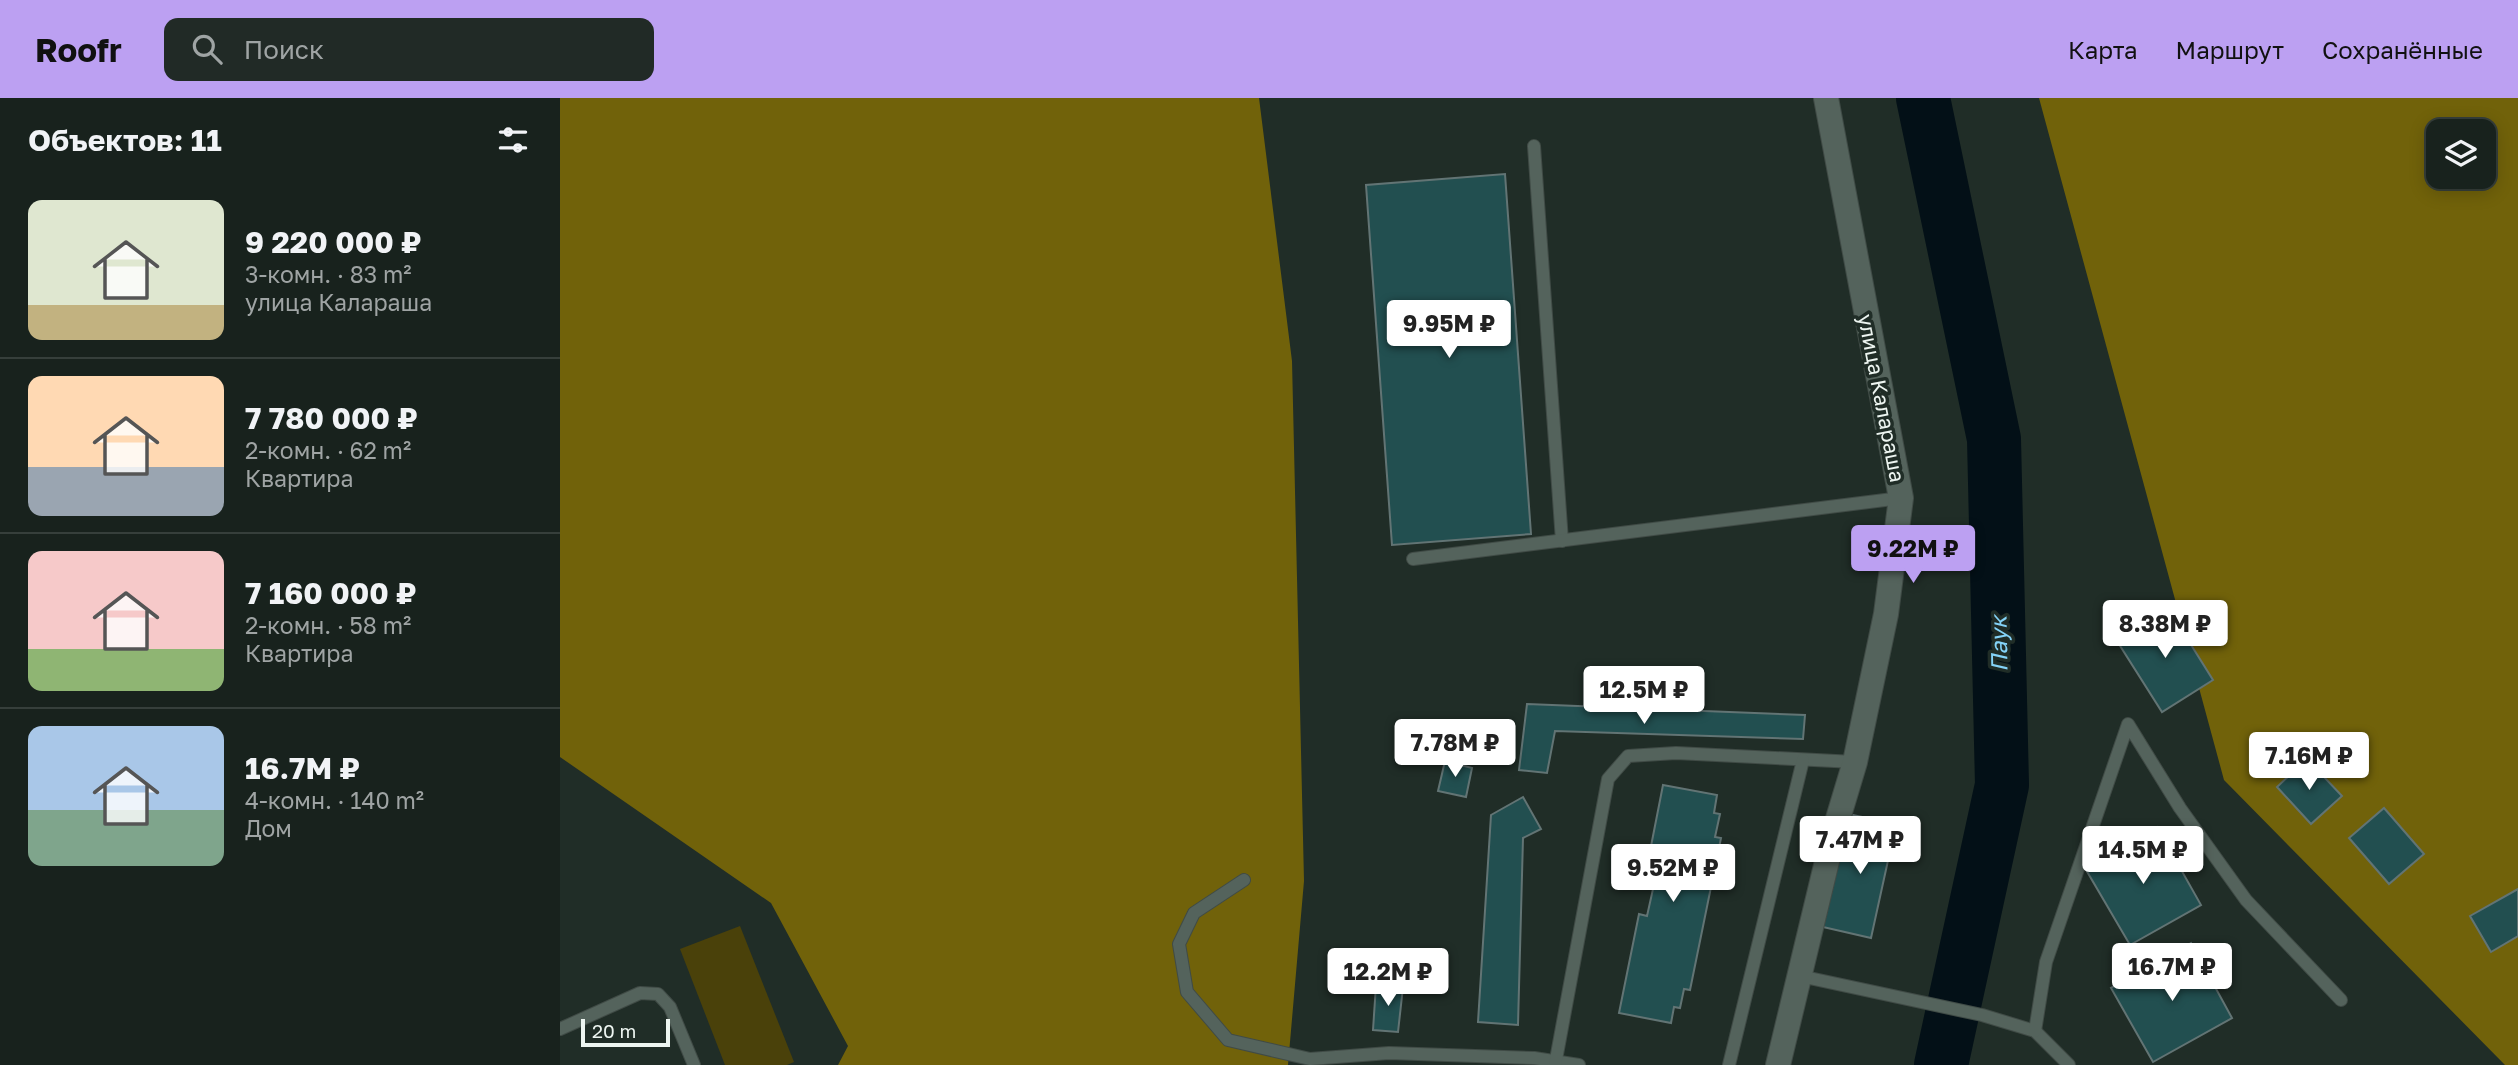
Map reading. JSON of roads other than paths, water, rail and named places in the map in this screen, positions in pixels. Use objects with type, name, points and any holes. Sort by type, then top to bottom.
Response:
[{"type":"street","name":"улица Калараша","points":[[1778,1065],[1834,832],[1855,762],[1886,614],[1901,499],[1826,98]]},
{"type":"lane","points":[[1534,146],[1562,541]]},
{"type":"lane","points":[[1413,559],[1901,499]]},
{"type":"lane","points":[[2035,1031],[2046,961],[2128,724],[2180,808],[2246,900],[2341,1000]]},
{"type":"lane","points":[[1556,1063],[1608,779],[1628,756],[1676,753],[1855,762]]},
{"type":"lane","points":[[1730,1065],[1803,760]]},
{"type":"lane","points":[[1244,880],[1194,912],[1179,944],[1187,992],[1228,1040],[1310,1059],[1389,1053],[1425,1060],[1534,1058],[1579,1065]]},
{"type":"lane","points":[[1800,976],[1982,1015],[2035,1031],[2069,1065]]},
{"type":"lane","points":[[560,1029],[640,993],[658,994],[670,1007],[694,1065]]},
{"type":"waterway","name":"Паук","points":[[1923,98],[1994,439],[2002,785],[1941,1065]]}]
